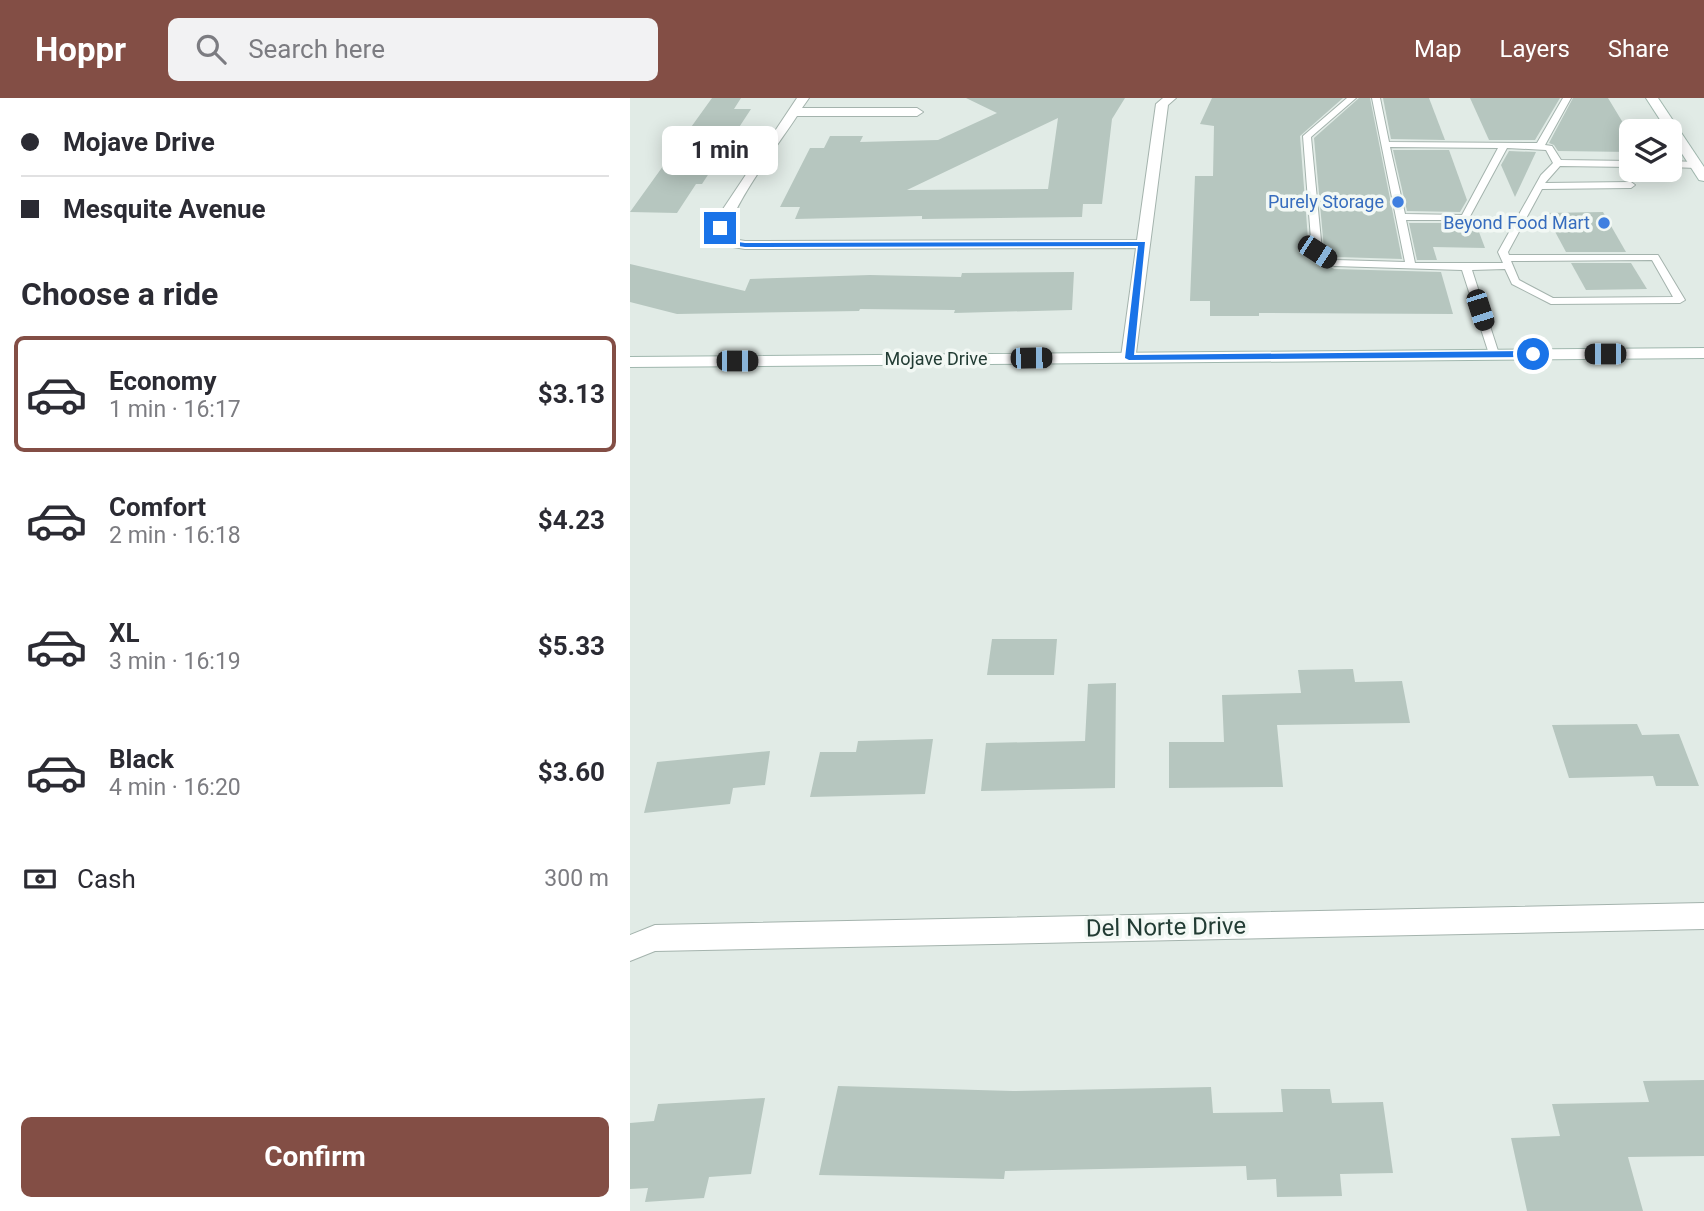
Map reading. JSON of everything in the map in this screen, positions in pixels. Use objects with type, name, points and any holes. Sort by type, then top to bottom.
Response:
[{"type":"street","points":[[803,98],[730,209],[720,228],[720,241],[770,245],[1143,244]]},
{"type":"street","points":[[1129,358],[1162,104],[1170,98]]},
{"type":"street","points":[[1652,98],[1704,177]]},
{"type":"street","points":[[795,111],[916,112]]},
{"type":"street","name":"Mojave Drive","points":[[630,362],[1704,353]]},
{"type":"street","name":"Del Norte Drive","points":[[630,948],[655,938],[1704,916]]},
{"type":"lane","points":[[1352,98],[1307,136],[1317,252],[1334,263],[1466,267],[1507,262],[1655,257],[1681,300],[1551,301],[1515,282],[1507,262],[1503,252],[1545,176],[1558,163],[1619,164]]},
{"type":"lane","points":[[1376,98],[1411,266]]},
{"type":"lane","points":[[1540,146],[1567,98]]},
{"type":"lane","points":[[1385,144],[1540,146],[1549,148],[1558,163]]},
{"type":"lane","points":[[1401,217],[1465,218],[1504,145]]},
{"type":"lane","points":[[1682,164],[1696,165]]},
{"type":"lane","points":[[1539,186],[1631,185]]},
{"type":"lane","points":[[1466,267],[1494,354]]},
{"type":"building","points":[[712,98],[741,98],[734,109],[751,109],[702,184],[696,184],[677,213],[630,212]]},
{"type":"building","points":[[966,98],[1125,98],[1112,119],[1102,204],[1083,204],[1082,217],[922,219],[922,216],[795,219],[800,207],[780,207],[810,148],[824,148],[830,136],[863,136],[860,142],[938,140],[997,113]],"holes":[[[1058,118],[1048,189],[907,190]]]},
{"type":"building","points":[[1212,98],[1343,98],[1300,136],[1309,252],[1334,269],[1441,272],[1453,314],[1259,313],[1259,316],[1210,316],[1210,301],[1190,301],[1195,176],[1213,176],[1214,126],[1200,124]]},
{"type":"building","points":[[1359,98],[1370,98],[1402,259],[1337,257],[1324,249],[1314,138]]},
{"type":"building","points":[[1383,98],[1429,98],[1445,140],[1391,139]]},
{"type":"building","points":[[1470,98],[1560,98],[1535,140],[1489,140]]},
{"type":"building","points":[[1573,98],[1608,98],[1621,119],[1619,152],[1558,151],[1549,143]]},
{"type":"building","points":[[1393,150],[1449,150],[1467,200],[1460,212],[1407,211]]},
{"type":"building","points":[[1509,151],[1536,152],[1515,197],[1501,165]]},
{"type":"building","points":[[1603,212],[1626,252],[1566,252],[1545,213]]},
{"type":"building","points":[[1473,216],[1485,248],[1433,247],[1437,260],[1417,260],[1409,223],[1468,223]]},
{"type":"building","points":[[1571,263],[1631,263],[1647,289],[1586,290]]},
{"type":"building","points":[[630,264],[745,291],[750,279],[870,275],[961,277],[962,273],[1074,272],[1072,310],[954,313],[955,310],[860,309],[677,314],[630,302]]},
{"type":"building","points":[[992,639],[1057,639],[1054,675],[987,675]]},
{"type":"building","points":[[1353,669],[1355,682],[1402,681],[1410,723],[1277,725],[1283,787],[1169,788],[1169,742],[1224,742],[1222,695],[1301,693],[1298,670]]},
{"type":"building","points":[[1116,683],[1115,788],[981,791],[986,743],[1085,741],[1088,684]]},
{"type":"building","points":[[1637,724],[1642,735],[1679,734],[1699,786],[1656,786],[1653,776],[1569,778],[1552,725]]},
{"type":"building","points":[[933,739],[925,794],[810,797],[820,752],[856,752],[858,741]]},
{"type":"building","points":[[770,751],[765,785],[733,788],[730,804],[644,813],[657,762]]},
{"type":"building","points":[[1704,1080],[1704,1156],[1628,1157],[1643,1211],[1527,1211],[1511,1138],[1560,1136],[1552,1104],[1649,1102],[1643,1081]]},
{"type":"building","points":[[838,1086],[1013,1091],[1211,1087],[1213,1113],[1283,1112],[1281,1089],[1330,1089],[1332,1103],[1383,1102],[1393,1173],[1340,1174],[1342,1196],[1277,1197],[1276,1179],[1247,1180],[1246,1166],[1005,1171],[1004,1179],[819,1175]]},
{"type":"building","points":[[765,1098],[751,1174],[709,1177],[704,1198],[645,1202],[648,1188],[630,1189],[630,1123],[654,1121],[658,1104]]},
{"type":"place","name":"Purely Storage","points":[[1398,202]]},
{"type":"place","name":"Beyond Food Mart","points":[[1604,223]]},
{"type":"route","points":[[720,228],[720,241],[745,245],[1143,244],[1129,358],[1533,354]]}]
